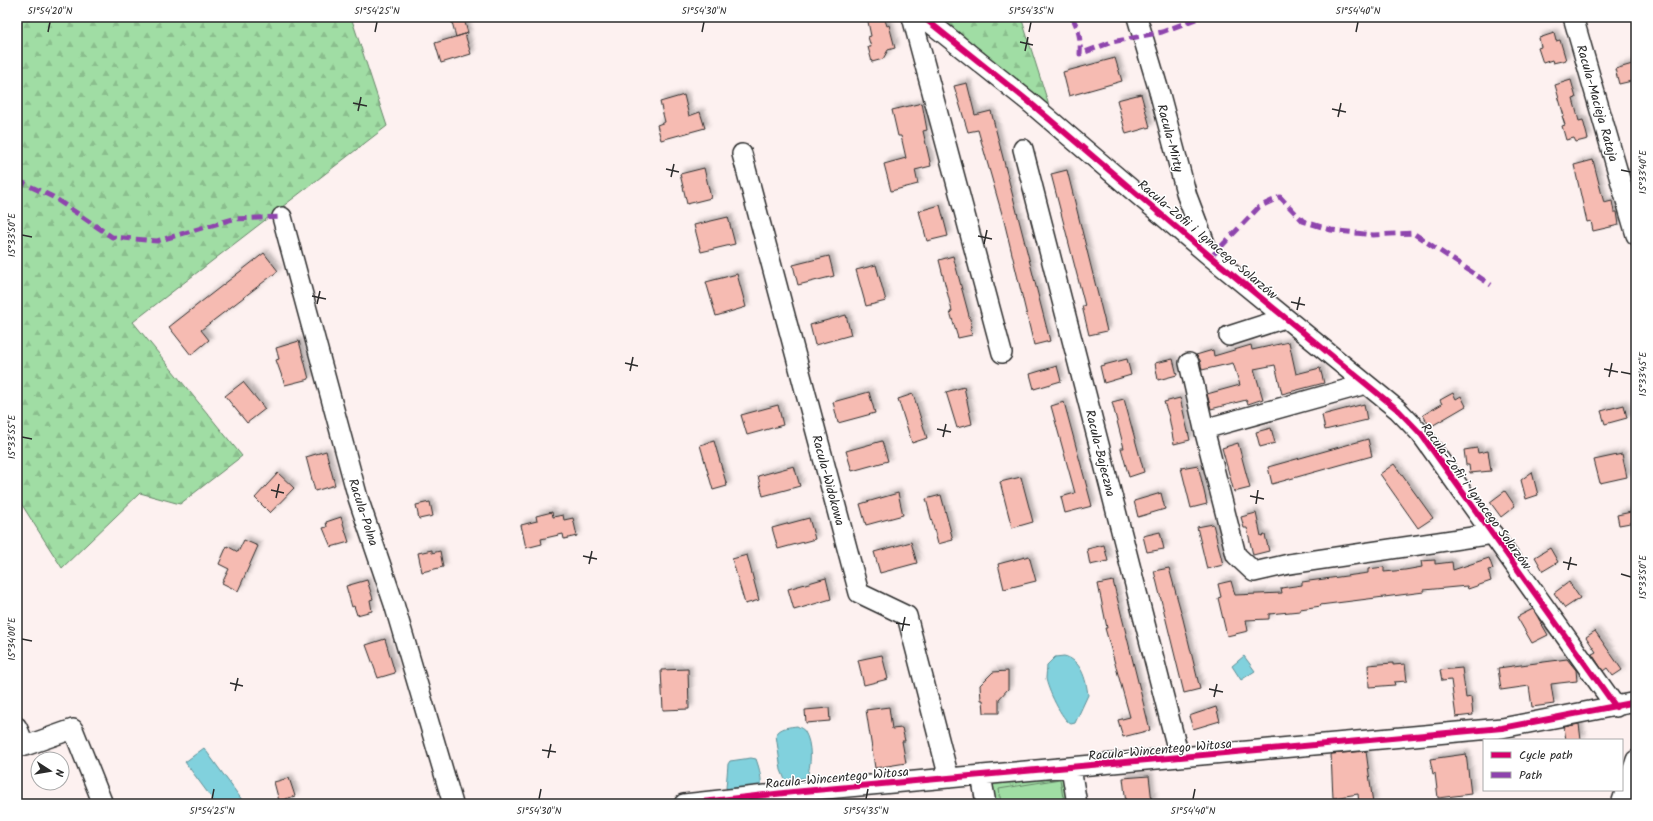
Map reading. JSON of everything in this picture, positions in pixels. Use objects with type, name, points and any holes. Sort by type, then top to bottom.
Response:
[{"type":"street","points":[[912,17],[1002,353]]},
{"type":"street","name":"Racula-Zofii i Ignacego Solarzów","points":[[923,17],[1028,101],[1211,257],[1398,410],[1421,434],[1616,707]]},
{"type":"street","name":"Racula-Mirty","points":[[1137,17],[1159,91],[1187,196],[1211,257]]},
{"type":"street","name":"Racula-Macieja Rataja","points":[[1573,17],[1636,235]]},
{"type":"street","name":"Racula-Bajeczna","points":[[1023,149],[1179,756]]},
{"type":"street","name":"Racula-Widokowa","points":[[742,154],[859,593],[907,616],[949,778]]},
{"type":"street","name":"Racula-Polna","points":[[282,217],[358,498],[394,604],[453,804]]},
{"type":"street","points":[[1229,336],[1285,318]]},
{"type":"street","points":[[1189,363],[1204,429],[1366,384]]},
{"type":"street","name":"Racula-Zofii i Ignacego Solarzów","points":[[1204,429],[1236,555],[1254,572],[1289,564],[1493,534]]},
{"type":"street","name":"Racula-Wincentego Witosa","points":[[684,804],[794,798],[949,778],[1502,728],[1636,702]]},
{"type":"street","points":[[17,727],[25,746],[73,729],[103,804]]},
{"type":"street","points":[[1621,804],[1636,760]]},
{"type":"street","points":[[1071,768],[1076,804]]},
{"type":"street","points":[[981,775],[986,804]]},
{"type":"green space","points":[[17,17],[351,17],[387,126],[133,322],[242,456],[180,504],[140,493],[62,568],[17,497]]},
{"type":"green space","points":[[937,17],[1021,17],[1051,112]]},
{"type":"green space","points":[[1064,773],[1069,804],[989,804],[991,783]]},
{"type":"green space","points":[[1060,779],[1064,804],[1001,804],[999,789]]},
{"type":"water","points":[[1064,656],[1070,658],[1079,666],[1086,683],[1088,695],[1075,723],[1071,724],[1063,717],[1049,689],[1046,678],[1047,665],[1055,657]]},
{"type":"water","points":[[1244,656],[1255,671],[1241,680],[1232,666]]},
{"type":"water","points":[[797,726],[804,730],[809,742],[810,762],[808,773],[806,778],[785,780],[781,770],[776,735],[780,730]]},
{"type":"water","points":[[204,748],[245,804],[216,804],[185,762]]},
{"type":"water","points":[[751,758],[756,759],[760,771],[761,790],[731,793],[726,788],[728,764],[730,761]]},
{"type":"building","points":[[867,17],[884,17],[887,26],[889,25],[895,48],[888,50],[883,59],[872,62],[868,47],[871,47],[868,37],[871,36]]},
{"type":"building","points":[[464,19],[468,33],[456,37],[452,22]]},
{"type":"building","points":[[1554,33],[1556,41],[1560,40],[1566,60],[1553,63],[1552,60],[1543,63],[1538,48],[1541,47],[1539,38]]},
{"type":"building","points":[[465,34],[471,54],[441,63],[435,43]]},
{"type":"building","points":[[1115,58],[1122,81],[1069,96],[1063,72]]},
{"type":"building","points":[[1636,63],[1636,80],[1619,84],[1615,69]]},
{"type":"building","points":[[1571,80],[1576,98],[1573,99],[1579,121],[1583,120],[1588,139],[1576,142],[1574,138],[1566,140],[1562,126],[1565,125],[1562,116],[1564,116],[1555,85]]},
{"type":"building","points":[[967,83],[975,115],[991,111],[1050,341],[1034,345],[1004,221],[978,130],[968,132],[954,86]]},
{"type":"building","points":[[1141,94],[1150,127],[1126,134],[1117,100]]},
{"type":"building","points":[[684,95],[689,116],[700,112],[705,128],[661,140],[657,125],[665,122],[660,102]]},
{"type":"building","points":[[922,103],[927,130],[923,131],[931,166],[915,170],[918,184],[891,191],[884,164],[906,158],[901,136],[898,136],[892,110]]},
{"type":"building","points":[[1593,160],[1604,203],[1612,201],[1614,212],[1617,212],[1619,225],[1593,231],[1591,221],[1587,222],[1574,165]]},
{"type":"building","points":[[704,168],[711,198],[687,204],[680,174]]},
{"type":"building","points":[[1067,170],[1107,331],[1089,335],[1082,306],[1085,306],[1051,174]]},
{"type":"building","points":[[940,205],[948,236],[927,241],[919,211]]},
{"type":"building","points":[[728,217],[735,244],[701,252],[694,225]]},
{"type":"building","points":[[264,253],[278,271],[201,330],[209,340],[191,355],[169,327]]},
{"type":"building","points":[[829,256],[834,276],[798,285],[793,265]]},
{"type":"building","points":[[953,256],[972,327],[970,328],[972,335],[958,338],[950,312],[952,311],[939,260]]},
{"type":"building","points":[[876,265],[886,301],[866,306],[856,270]]},
{"type":"building","points":[[737,274],[746,307],[716,316],[706,282]]},
{"type":"building","points":[[846,315],[851,335],[815,345],[810,325]]},
{"type":"building","points":[[299,341],[309,379],[285,385],[276,360],[279,359],[276,348]]},
{"type":"building","points":[[1289,342],[1296,374],[1320,368],[1324,383],[1282,394],[1275,365],[1254,369],[1263,399],[1248,404],[1246,400],[1211,409],[1207,394],[1240,385],[1233,363],[1202,370],[1200,360],[1196,355],[1213,350],[1214,356],[1251,345],[1252,350]]},
{"type":"building","points":[[1127,359],[1131,375],[1104,383],[1100,366]]},
{"type":"building","points":[[1173,359],[1177,375],[1158,380],[1155,363]]},
{"type":"building","points":[[1057,366],[1061,381],[1034,389],[1030,374]]},
{"type":"building","points":[[243,382],[265,409],[247,423],[225,396]]},
{"type":"building","points":[[964,387],[972,424],[957,428],[946,392]]},
{"type":"building","points":[[869,392],[875,413],[838,423],[833,402]]},
{"type":"building","points":[[1453,393],[1456,399],[1461,396],[1466,406],[1430,427],[1423,415],[1442,404],[1440,400]]},
{"type":"building","points":[[913,394],[927,438],[912,443],[898,399]]},
{"type":"building","points":[[1180,398],[1190,440],[1174,444],[1169,417],[1164,402]]},
{"type":"building","points":[[1124,399],[1144,472],[1129,477],[1121,448],[1124,448],[1112,402]]},
{"type":"building","points":[[1064,402],[1092,506],[1065,513],[1061,497],[1075,493],[1051,406]]},
{"type":"building","points":[[1364,404],[1367,420],[1325,430],[1322,415]]},
{"type":"building","points":[[778,405],[783,425],[747,435],[741,415]]},
{"type":"building","points":[[1624,405],[1627,418],[1605,424],[1601,411]]},
{"type":"building","points":[[1271,428],[1275,443],[1260,447],[1256,432]]},
{"type":"building","points":[[1368,439],[1372,456],[1272,484],[1268,467]]},
{"type":"building","points":[[714,441],[727,486],[713,490],[700,445]]},
{"type":"building","points":[[882,441],[888,461],[852,471],[846,451]]},
{"type":"building","points":[[1238,443],[1250,488],[1234,492],[1222,448]]},
{"type":"building","points":[[1477,448],[1478,453],[1488,451],[1491,471],[1470,473],[1469,465],[1466,465],[1464,450]]},
{"type":"building","points":[[326,451],[335,485],[315,491],[306,457]]},
{"type":"building","points":[[1622,454],[1627,477],[1600,483],[1594,460]]},
{"type":"building","points":[[1394,464],[1433,518],[1418,528],[1380,474]]},
{"type":"building","points":[[1198,465],[1207,504],[1191,508],[1181,468]]},
{"type":"building","points":[[794,466],[800,486],[763,496],[758,476]]},
{"type":"building","points":[[1532,472],[1538,495],[1526,499],[1521,480]]},
{"type":"building","points":[[278,473],[294,488],[270,513],[255,498]]},
{"type":"building","points":[[1021,477],[1033,522],[1012,528],[1000,482]]},
{"type":"building","points":[[1505,491],[1515,506],[1501,517],[1490,502]]},
{"type":"building","points":[[898,493],[903,515],[866,525],[860,504]]},
{"type":"building","points":[[1161,493],[1165,509],[1138,517],[1134,501]]},
{"type":"building","points":[[941,495],[953,540],[938,544],[926,499]]},
{"type":"building","points":[[430,502],[433,516],[419,519],[416,505]]},
{"type":"building","points":[[1636,511],[1636,522],[1619,525],[1617,515]]},
{"type":"building","points":[[552,512],[553,517],[563,515],[564,520],[573,518],[577,536],[564,539],[563,534],[541,539],[542,544],[526,548],[521,525],[537,521],[536,516]]},
{"type":"building","points":[[1256,513],[1261,536],[1265,535],[1269,551],[1253,555],[1247,528],[1244,528],[1241,517]]},
{"type":"building","points":[[341,517],[349,542],[331,547],[323,528],[327,527],[326,522]]},
{"type":"building","points":[[809,518],[815,539],[778,549],[772,528]]},
{"type":"building","points":[[1213,524],[1223,565],[1207,569],[1197,527]]},
{"type":"building","points":[[1160,532],[1164,549],[1147,552],[1143,536]]},
{"type":"building","points":[[244,540],[258,546],[238,591],[222,583],[229,569],[219,564],[227,546],[238,552]]},
{"type":"building","points":[[911,542],[917,563],[880,573],[874,552]]},
{"type":"building","points":[[1104,545],[1108,561],[1090,565],[1087,549]]},
{"type":"building","points":[[1550,548],[1558,562],[1543,571],[1535,557]]},
{"type":"building","points":[[432,550],[432,553],[440,551],[443,567],[422,572],[418,553]]},
{"type":"building","points":[[747,555],[759,600],[745,604],[732,559]]},
{"type":"building","points":[[1029,556],[1036,581],[1004,589],[998,564]]},
{"type":"building","points":[[1489,558],[1493,569],[1488,570],[1491,581],[1468,589],[1467,586],[1424,590],[1424,592],[1320,605],[1321,606],[1300,609],[1300,611],[1269,614],[1269,619],[1246,620],[1248,631],[1227,636],[1218,598],[1221,597],[1218,584],[1231,581],[1235,595],[1282,593],[1281,588],[1302,585],[1302,582],[1368,573],[1368,569],[1384,567],[1384,572],[1405,570],[1422,567],[1421,561],[1435,560],[1435,564],[1452,562],[1453,570]]},
{"type":"building","points":[[1169,568],[1200,689],[1184,693],[1154,571]]},
{"type":"building","points":[[826,578],[831,599],[794,610],[788,589]]},
{"type":"building","points":[[367,580],[373,599],[370,600],[372,611],[357,615],[354,606],[352,607],[346,586]]},
{"type":"building","points":[[1113,581],[1150,730],[1123,737],[1118,720],[1130,717],[1105,628],[1107,628],[1098,584]]},
{"type":"building","points":[[1569,582],[1580,598],[1565,608],[1554,593]]},
{"type":"building","points":[[1533,609],[1548,635],[1532,643],[1517,617]]},
{"type":"building","points":[[1595,631],[1622,670],[1613,676],[1607,668],[1603,671],[1592,654],[1596,652],[1586,637]]},
{"type":"building","points":[[385,639],[395,673],[378,678],[366,645]]},
{"type":"building","points":[[882,655],[888,679],[864,685],[858,660]]},
{"type":"building","points":[[1567,659],[1576,670],[1577,681],[1551,684],[1554,704],[1532,707],[1529,686],[1501,690],[1498,668]]},
{"type":"building","points":[[1393,663],[1393,665],[1405,664],[1407,681],[1394,682],[1395,685],[1369,687],[1368,665]]},
{"type":"building","points":[[1462,668],[1466,698],[1471,697],[1473,715],[1456,717],[1451,680],[1442,681],[1440,670]]},
{"type":"building","points":[[688,669],[689,709],[663,710],[661,670]]},
{"type":"building","points":[[1008,671],[1008,689],[999,699],[999,713],[984,713],[980,685],[993,672]]},
{"type":"building","points":[[889,707],[892,729],[902,728],[905,741],[902,741],[906,763],[875,768],[866,710]]},
{"type":"building","points":[[1216,707],[1220,721],[1193,729],[1189,716]]},
{"type":"building","points":[[829,708],[830,721],[806,723],[805,710]]},
{"type":"building","points":[[1579,724],[1581,739],[1566,739],[1564,727]]},
{"type":"building","points":[[1366,751],[1373,804],[1359,804],[1358,794],[1333,798],[1331,754]]},
{"type":"building","points":[[1466,754],[1471,794],[1438,798],[1435,773],[1433,774],[1430,759]]},
{"type":"building","points":[[1149,776],[1152,802],[1126,804],[1123,778]]},
{"type":"building","points":[[289,778],[295,796],[279,801],[274,782]]},
{"type":"marked path","points":[[1072,17],[1079,35],[1080,54],[1112,42],[1162,32],[1201,17]]},
{"type":"marked path","points":[[17,180],[53,197],[112,237],[157,241],[233,219],[282,217]]},
{"type":"marked path","points":[[1211,257],[1259,207],[1280,197],[1303,221],[1331,230],[1373,235],[1413,233],[1491,285]]},
{"type":"cycle path","points":[[923,17],[1028,101],[1211,257],[1398,410],[1421,434],[1616,707]]},
{"type":"cycle path","points":[[684,804],[793,792],[1502,728],[1636,702]]}]
